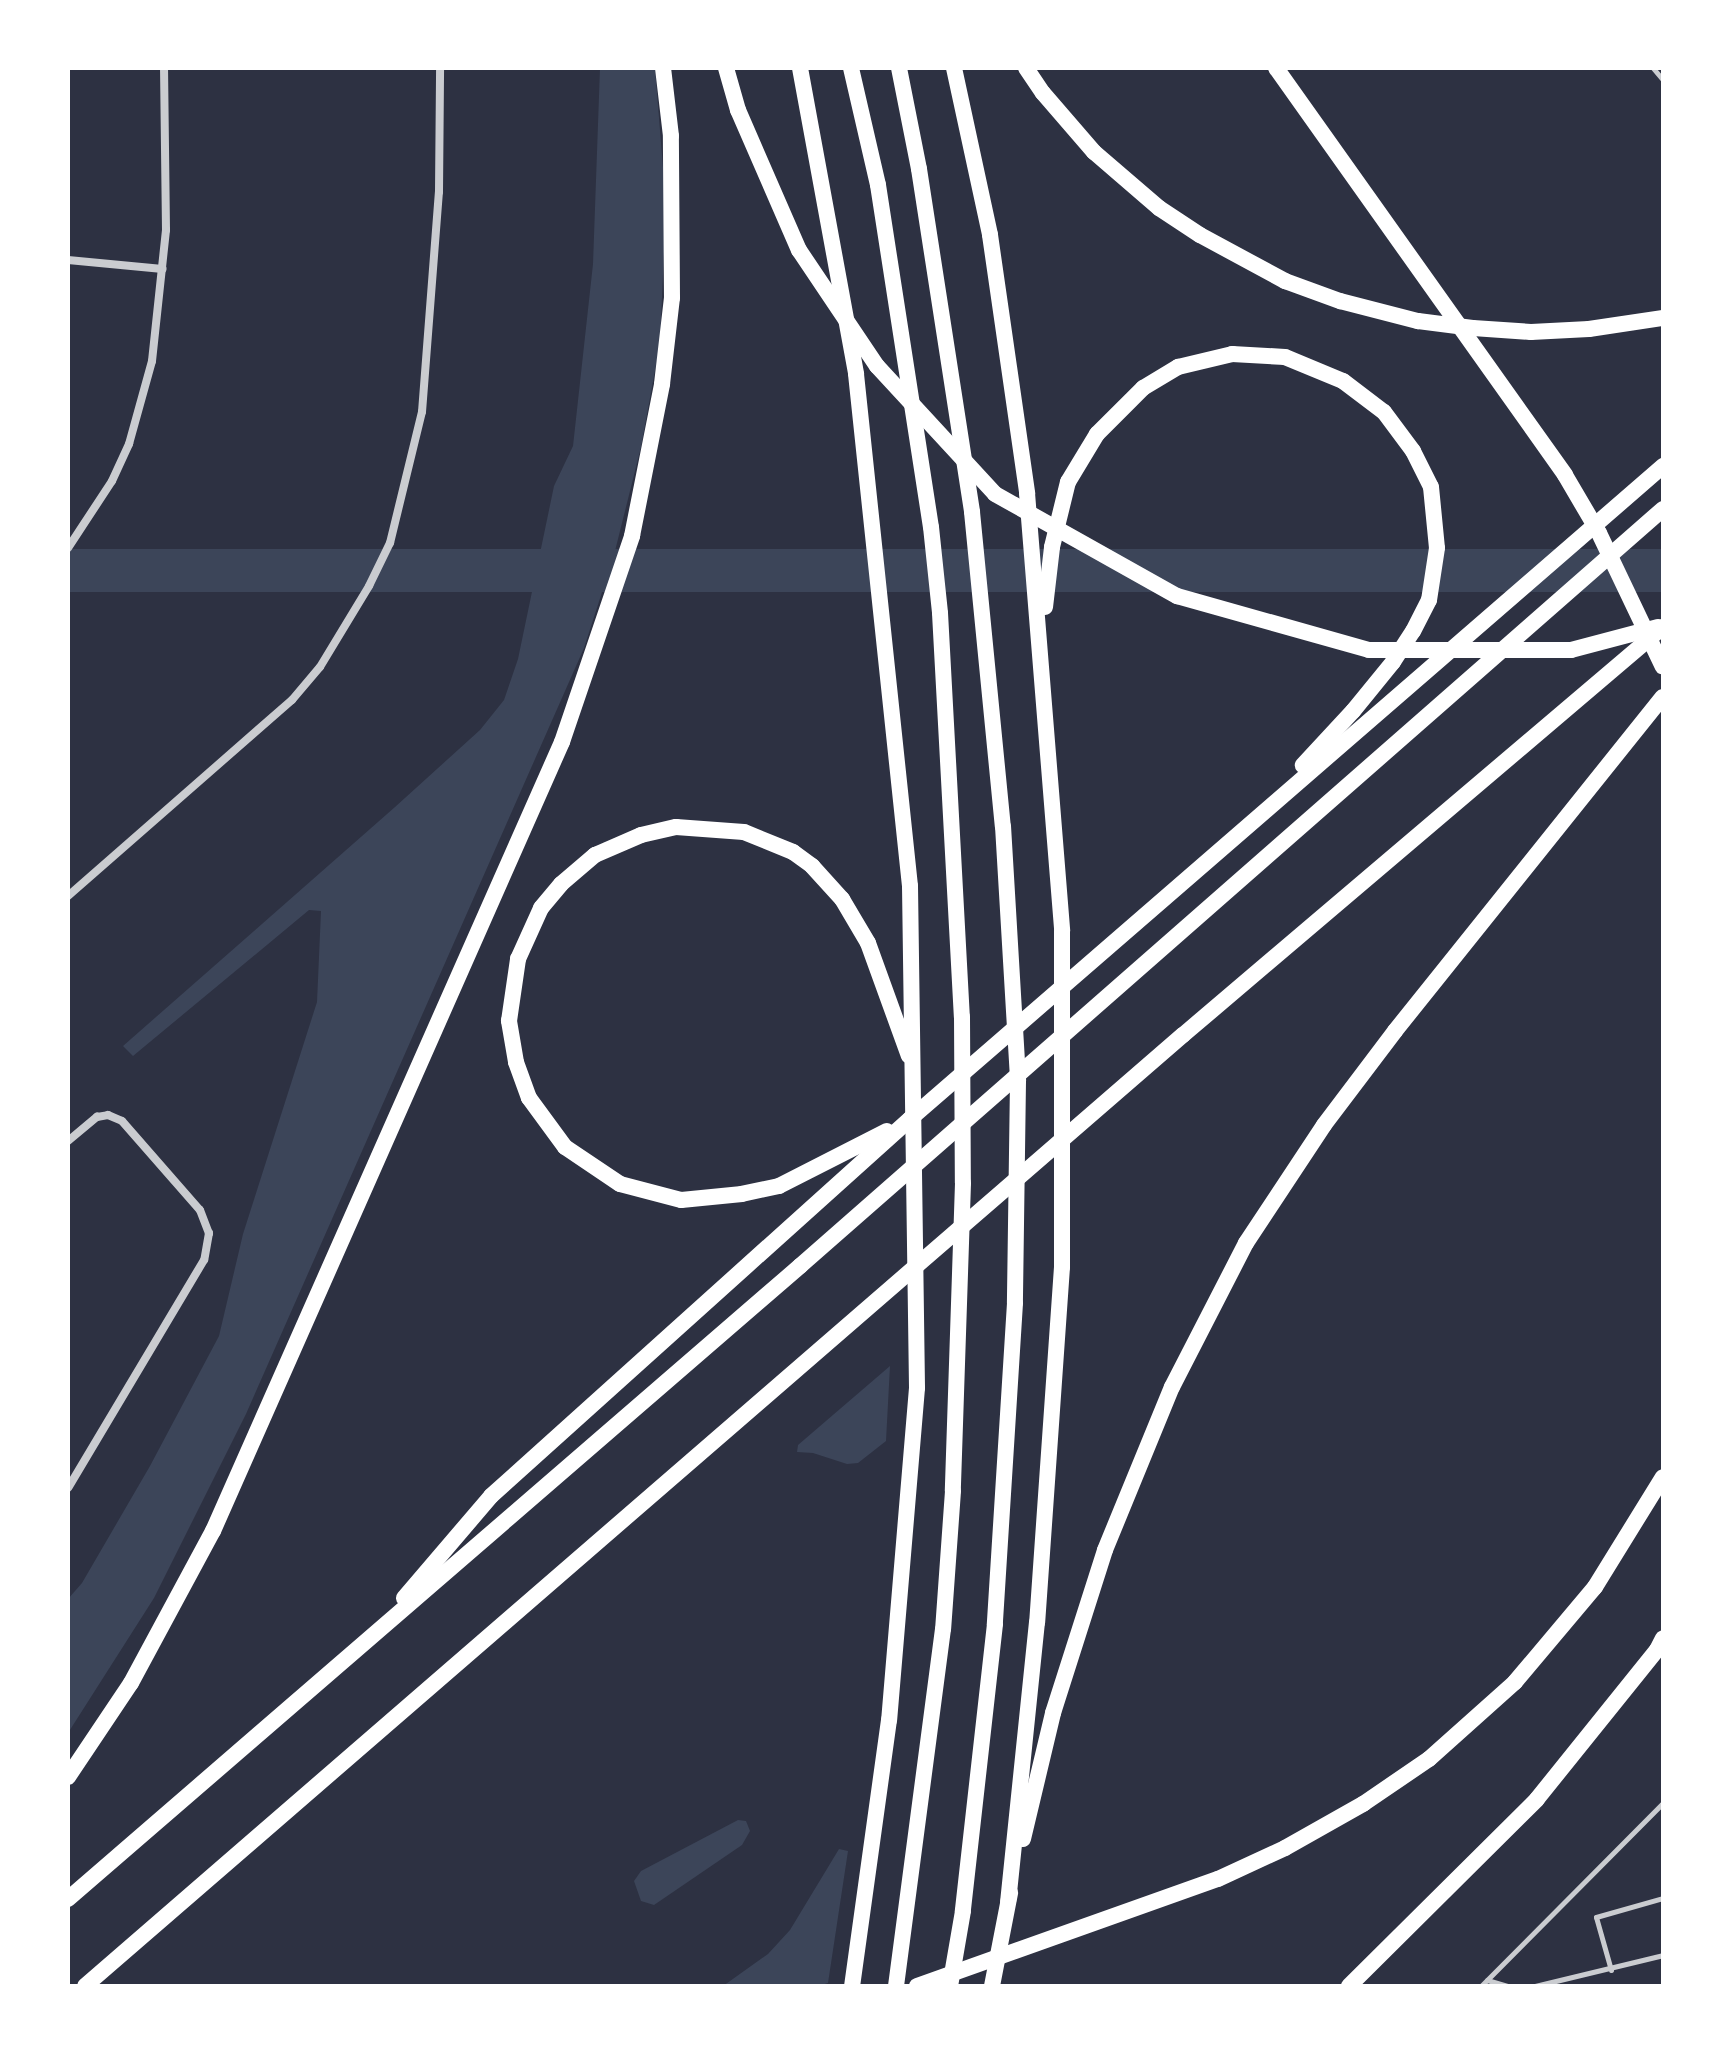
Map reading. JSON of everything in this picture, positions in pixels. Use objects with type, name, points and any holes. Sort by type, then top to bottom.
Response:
[{"type":"highway","points":[[68,1777],[131,1683],[213,1531],[562,742],[632,536],[662,384],[672,298],[671,136],[663,68]]},
{"type":"highway","points":[[726,68],[738,110],[799,250],[877,366],[995,494],[1177,596],[1369,650],[1571,650],[1663,626]]},
{"type":"highway","points":[[800,68],[856,374],[910,886],[917,1388],[894,1673],[852,1986]]},
{"type":"highway","points":[[851,68],[878,185],[931,527],[940,613],[962,1017],[959,1353],[943,1629],[896,1986]]},
{"type":"highway","points":[[899,68],[921,184],[972,512],[991,682],[1014,972],[1018,1081],[1015,1303],[995,1624],[963,1911],[950,1986]]},
{"type":"highway","points":[[954,68],[1004,319],[1027,493],[1062,931],[1062,1267],[1037,1622],[1008,1902]]},
{"type":"highway","points":[[1026,68],[1043,93],[1094,152],[1159,208],[1200,235],[1285,281],[1340,301],[1418,321],[1473,328],[1531,332],[1589,329],[1663,318]]},
{"type":"highway","points":[[1276,68],[1565,475],[1599,533],[1663,667]]},
{"type":"highway","points":[[1042,670],[1047,577],[1068,482],[1097,434],[1133,396],[1178,367],[1210,357],[1257,353],[1302,362],[1343,381],[1365,396],[1400,432],[1431,487],[1437,548],[1429,600],[1383,675],[1244,827]]},
{"type":"highway","points":[[369,1639],[491,1496],[910,1119],[1663,466]]},
{"type":"highway","points":[[68,1899],[1663,509]]},
{"type":"highway","points":[[85,1986],[1195,1025],[1663,626]]},
{"type":"highway","points":[[992,1986],[1008,1902],[1053,1713],[1105,1550],[1172,1387],[1246,1243],[1324,1125],[1386,1043],[1663,697]]},
{"type":"highway","points":[[910,1119],[779,1186],[742,1194],[681,1200],[635,1190],[579,1159],[553,1134],[529,1098],[516,1062],[509,1021],[518,959],[527,933],[541,908],[561,884],[595,855],[641,835],[676,827],[744,832],[793,852],[842,899],[868,943],[913,1067]]},
{"type":"highway","points":[[917,1986],[1218,1879],[1285,1848],[1363,1804],[1429,1759],[1515,1682],[1595,1587],[1663,1477]]},
{"type":"highway","points":[[1349,1986],[1537,1799],[1657,1650],[1663,1638]]},
{"type":"street","points":[[68,548],[112,481],[129,444],[152,361],[163,269],[164,68]]},
{"type":"street","points":[[68,896],[292,700],[320,667],[369,586],[390,543],[422,412],[439,192],[440,68]]},
{"type":"street","points":[[68,260],[163,269]]},
{"type":"street","points":[[68,1141],[97,1117],[108,1115],[122,1121],[200,1210],[209,1233],[204,1260],[68,1488]]},
{"type":"lane","points":[[1653,68],[1663,80]]},
{"type":"lane","points":[[1481,1986],[1663,1803]]},
{"type":"lane","points":[[1611,1970],[1596,1917],[1663,1898]]},
{"type":"lane","points":[[1535,1986],[1663,1955]]},
{"type":"lane","points":[[1486,1980],[1508,1986]]},
{"type":"shaded area","points":[[600,68],[655,68],[666,205],[660,343],[641,447],[614,555],[584,648],[246,1414],[154,1598],[68,1733],[68,1599],[82,1583],[150,1466],[219,1336],[243,1234],[317,1002],[321,911],[309,910],[133,1056],[123,1046],[480,730],[504,700],[518,659],[554,486],[573,446],[593,264]]},
{"type":"shaded area","points":[[68,549],[1663,549],[1663,592],[68,592]]},
{"type":"shaded area","points":[[890,1366],[886,1441],[858,1463],[847,1464],[813,1453],[797,1452],[798,1445]]},
{"type":"shaded area","points":[[738,1820],[746,1821],[750,1831],[742,1845],[654,1905],[641,1901],[634,1881],[641,1871]]},
{"type":"shaded area","points":[[839,1849],[848,1851],[828,1983],[818,1986],[723,1986],[768,1954],[790,1930]]}]
